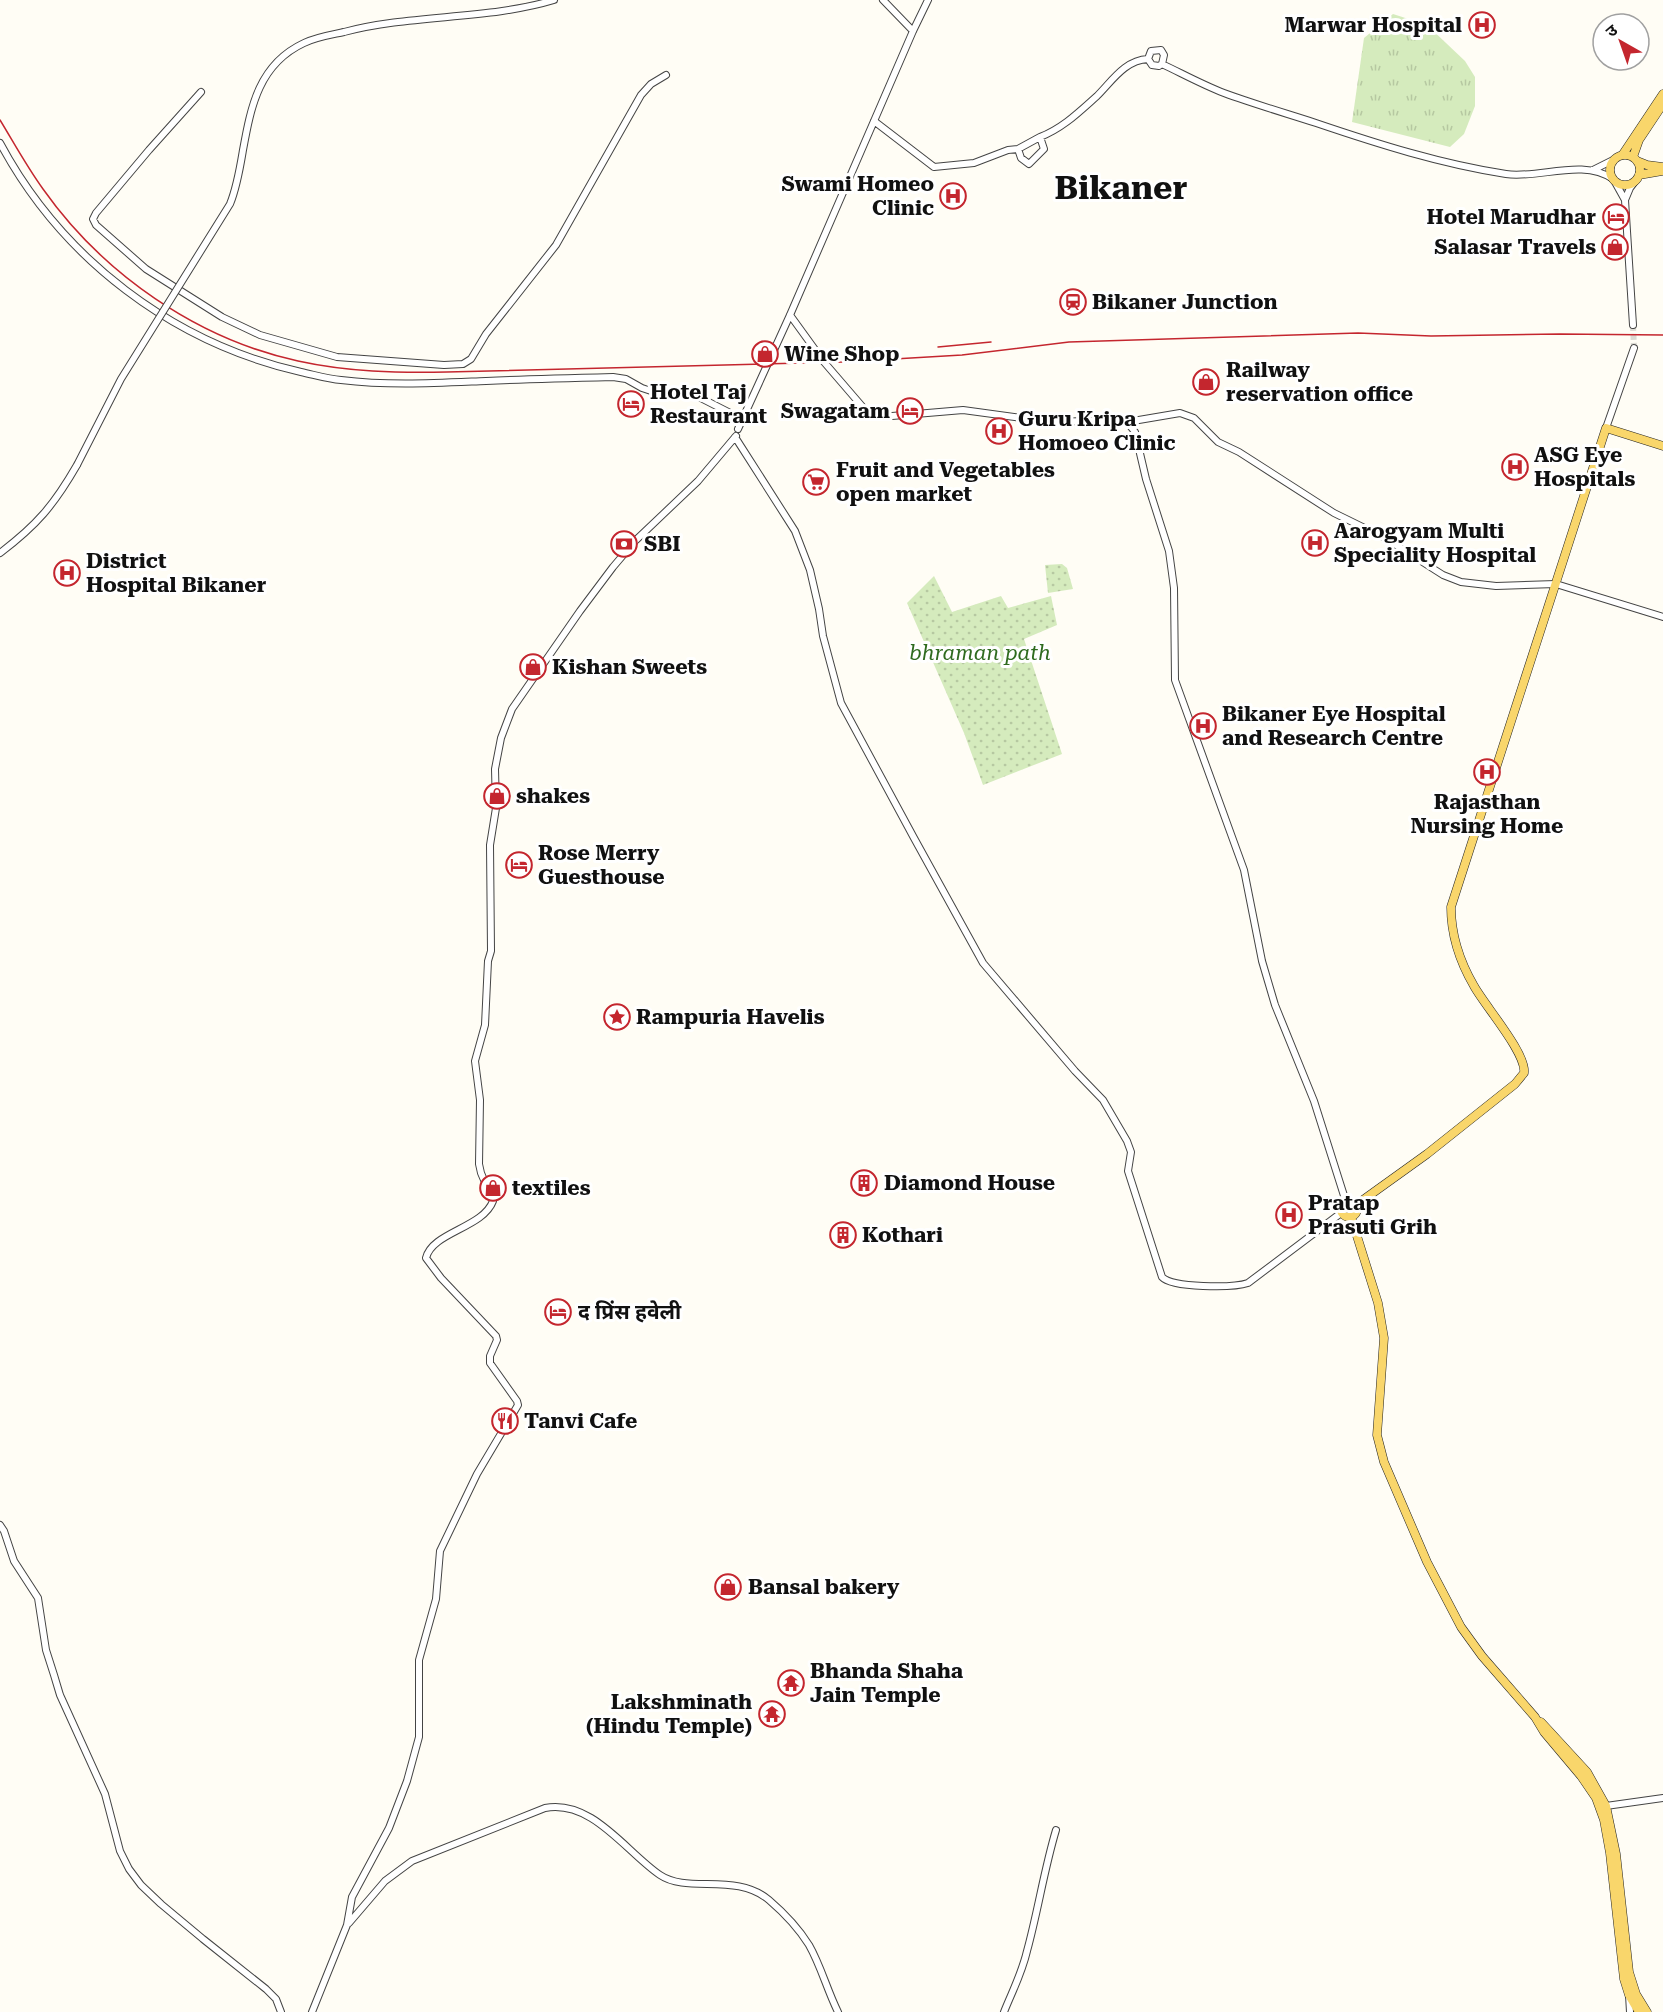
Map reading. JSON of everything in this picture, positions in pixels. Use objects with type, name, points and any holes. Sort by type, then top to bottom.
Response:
[{"type":"main road","points":[[1663,94],[1623,154],[1613,160],[1610,169],[1614,180],[1626,185],[1638,177],[1663,169]]},
{"type":"main road","points":[[1635,159],[1639,140],[1663,104]]},
{"type":"main road","points":[[1623,154],[1647,165],[1663,169]]},
{"type":"main road","points":[[1635,159],[1640,165],[1638,177]]},
{"type":"main road","points":[[1356,1205],[1437,1146],[1522,1078],[1525,1071],[1515,1046],[1467,974],[1454,934],[1451,907],[1606,428],[1663,446]]},
{"type":"main road","points":[[1351,1217],[1346,1217],[1341,1213],[1341,1208],[1350,1201],[1356,1205]]},
{"type":"main road","points":[[1351,1217],[1356,1212],[1356,1205]]},
{"type":"main road","points":[[1351,1217],[1378,1303],[1384,1338],[1377,1434],[1384,1464],[1427,1562],[1461,1627],[1482,1656],[1587,1773],[1606,1806],[1614,1838],[1626,1957],[1632,1985],[1647,2012]]},
{"type":"main road","points":[[1536,1717],[1544,1732],[1591,1790],[1602,1813],[1610,1853],[1622,1967],[1629,1995],[1639,2012]]},
{"type":"street","points":[[0,553],[36,523],[61,491],[77,465],[121,379],[230,204],[252,105],[270,69],[302,43],[344,32],[528,6],[554,0]]},
{"type":"street","points":[[883,0],[913,31]]},
{"type":"street","points":[[312,2012],[347,1925],[352,1897],[394,1817],[407,1781],[418,1737],[419,1660],[436,1599],[440,1551],[477,1474],[518,1405],[490,1363],[490,1356],[497,1340],[496,1336],[441,1278],[426,1258],[433,1245],[468,1224],[489,1208],[493,1201],[479,1164],[480,1100],[475,1061],[485,1025],[488,961],[491,951],[490,845],[496,808],[495,769],[501,738],[512,709],[598,586],[636,540],[698,481],[736,434],[928,0]]},
{"type":"street","points":[[1148,59],[1151,51],[1161,50],[1164,55],[1162,64]]},
{"type":"street","points":[[874,121],[934,167],[974,163],[1008,150],[1018,149],[1056,130],[1077,114],[1123,68],[1137,60],[1148,59]]},
{"type":"street","points":[[1148,59],[1155,66],[1162,64],[1235,96],[1378,144],[1459,165],[1524,176],[1593,170],[1604,173],[1614,180],[1625,200],[1633,325]]},
{"type":"street","points":[[201,93],[96,213],[93,219],[96,225],[157,277],[222,317],[260,335],[336,357],[444,365],[464,364],[471,359],[490,329],[524,288],[561,237],[641,94],[651,84],[666,75]]},
{"type":"street","points":[[1018,149],[1021,158],[1029,164],[1044,149],[1040,136]]},
{"type":"street","points":[[0,143],[41,209],[109,278],[165,316],[242,354],[276,366],[356,382],[403,384],[614,377],[626,379],[654,392],[689,392],[742,419]]},
{"type":"street","points":[[1593,170],[1613,160]]},
{"type":"street","points":[[1625,200],[1638,177]]},
{"type":"street","points":[[790,315],[824,362],[872,415],[892,416],[963,410],[1051,422],[1122,420],[1127,422],[1180,413],[1188,414],[1218,442],[1334,513],[1385,538],[1443,575],[1461,582],[1496,586],[1556,584],[1663,617]]},
{"type":"street","points":[[1606,428],[1634,348]]},
{"type":"street","points":[[1127,422],[1135,432],[1146,479],[1169,551],[1174,588],[1175,680],[1244,870],[1262,961],[1275,1005],[1314,1101],[1346,1202]]},
{"type":"street","points":[[736,434],[795,531],[810,570],[823,636],[841,703],[911,834],[983,963],[1075,1071],[1103,1100],[1127,1141],[1131,1152],[1128,1171],[1162,1277],[1171,1283],[1201,1286],[1235,1286],[1248,1283],[1341,1213]]},
{"type":"street","points":[[0,1525],[14,1561],[38,1598],[46,1650],[60,1695],[105,1794],[120,1851],[129,1869],[141,1885],[174,1914],[266,1989],[276,1999],[281,2012]]},
{"type":"street","points":[[1606,1806],[1663,1798]]},
{"type":"street","points":[[347,1925],[385,1881],[412,1861],[545,1808],[561,1807],[596,1822],[621,1840],[660,1876],[682,1882],[744,1887],[769,1900],[797,1929],[809,1946],[838,2012]]},
{"type":"street","points":[[1004,2012],[1027,1952],[1039,1893],[1056,1830]]},
{"type":"street","points":[[1630,2012],[1629,1995],[1632,1985]]},
{"type":"green space","points":[[1393,14],[1427,25],[1465,61],[1475,77],[1475,106],[1464,134],[1450,147],[1352,122],[1364,38]]},
{"type":"green space","points":[[1062,564],[1067,568],[1073,589],[1048,593],[1045,565]]},
{"type":"green space","name":"bhraman path","points":[[934,576],[952,612],[1001,596],[1008,608],[1051,596],[1057,625],[1024,639],[1062,754],[983,785],[964,733],[907,603]]},
{"type":"tunnel","points":[[1633,325],[1634,348]]},
{"type":"railway","points":[[0,120],[37,181],[67,220],[94,249],[155,299],[224,337],[261,351],[335,368],[428,372],[843,362],[962,355],[1069,342],[1358,333],[1431,336],[1663,335]]},
{"type":"railway","points":[[938,347],[991,342]]},
{"type":"place","name":"Marwar Hospital","points":[[1482,25]]},
{"type":"place","name":"Swami Homeo Clinic","points":[[953,196]]},
{"type":"place","name":"Hotel Marudhar","points":[[1616,217]]},
{"type":"place","name":"Salasar Travels","points":[[1615,247]]},
{"type":"place","name":"Bikaner Junction","points":[[1073,302]]},
{"type":"place","name":"Wine Shop","points":[[765,354]]},
{"type":"place","name":"Railway reservation office","points":[[1206,382]]},
{"type":"place","name":"Hotel Taj Restaurant","points":[[631,404]]},
{"type":"place","name":"Swagatam","points":[[910,411]]},
{"type":"place","name":"Guru Kripa Homoeo Clinic","points":[[999,431]]},
{"type":"place","name":"ASG Eye Hospitals","points":[[1515,467]]},
{"type":"place","name":"Fruit and Vegetables open market","points":[[816,482]]},
{"type":"place","name":"Aarogyam Multi Speciality Hospital","points":[[1315,543]]},
{"type":"place","name":"SBI","points":[[624,544]]},
{"type":"place","name":"District Hospital Bikaner","points":[[67,573]]},
{"type":"place","name":"Kishan Sweets","points":[[533,667]]},
{"type":"place","name":"Bikaner Eye Hospital and Research Centre","points":[[1203,726]]},
{"type":"place","name":"Rajasthan Nursing Home","points":[[1487,772]]},
{"type":"place","name":"shakes","points":[[497,796]]},
{"type":"place","name":"Rose Merry Guesthouse","points":[[519,865]]},
{"type":"place","name":"Rampuria Havelis","points":[[617,1017]]},
{"type":"place","name":"Diamond House","points":[[864,1183]]},
{"type":"place","name":"textiles","points":[[493,1188]]},
{"type":"place","name":"Pratap Prasuti Grih","points":[[1289,1215]]},
{"type":"place","name":"Kothari","points":[[843,1235]]},
{"type":"place","name":"द प्रिंस हवेली","points":[[558,1312]]},
{"type":"place","name":"Tanvi Cafe","points":[[505,1421]]},
{"type":"place","name":"Bansal bakery","points":[[728,1587]]},
{"type":"place","name":"Bhanda Shaha Jain Temple","points":[[791,1683]]},
{"type":"place","name":"Lakshminath (Hindu Temple)","points":[[772,1714]]},
{"type":"district","name":"Bikaner","points":[[1121,187]]}]
